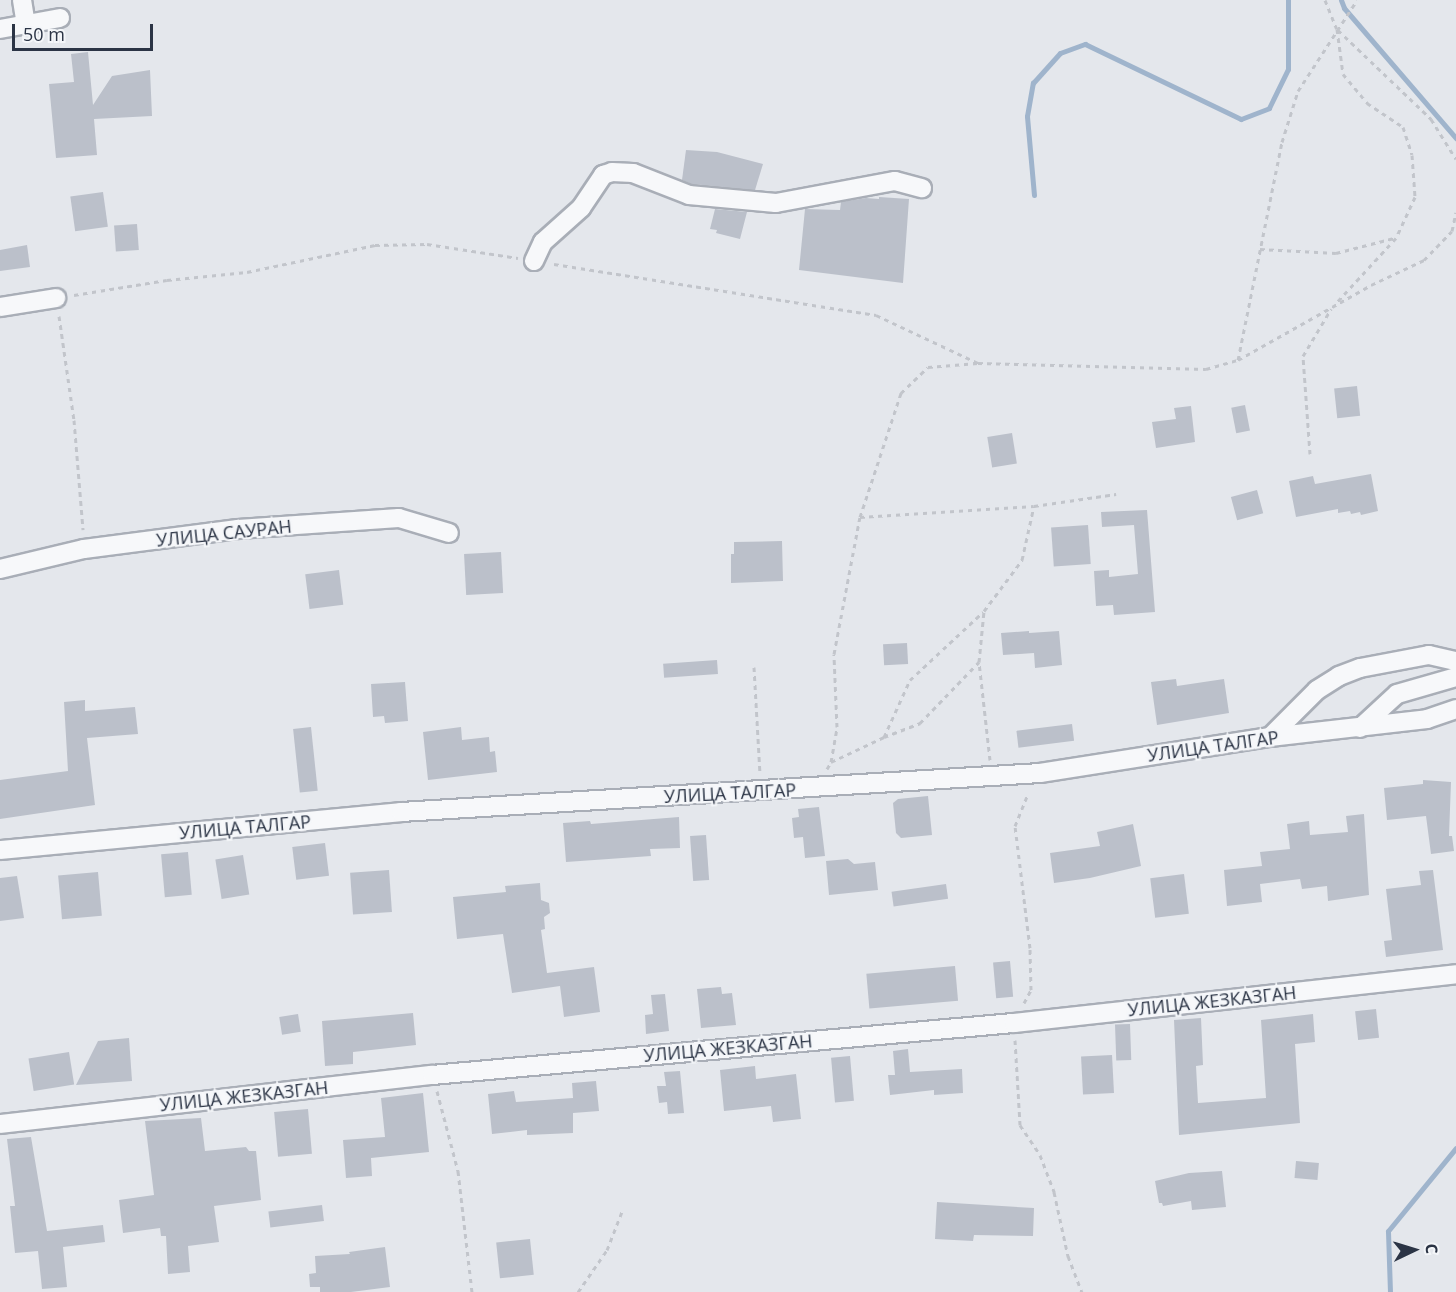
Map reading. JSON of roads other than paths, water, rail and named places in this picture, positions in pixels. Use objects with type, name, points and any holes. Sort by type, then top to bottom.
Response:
[{"type":"street","points":[[22,0],[26,24]]},
{"type":"street","points":[[0,29],[60,18]]},
{"type":"street","points":[[534,261],[543,242],[581,208],[603,175],[612,172],[633,173],[689,195],[776,203],[895,181],[922,188]]},
{"type":"street","points":[[0,308],[56,298]]},
{"type":"street","name":"УЛИЦА САУРАН","points":[[0,568],[84,549],[238,529],[399,518],[449,533]]},
{"type":"street","points":[[1270,737],[1317,690],[1339,676],[1360,668],[1429,655],[1456,661]]},
{"type":"street","points":[[1360,728],[1397,694],[1456,677]]},
{"type":"street","name":"УЛИЦА ТАЛГАР","points":[[0,850],[401,812],[761,792],[1040,773],[1270,737],[1427,719],[1456,709]]},
{"type":"street","name":"УЛИЦА ЖЕЗКАЗГАН","points":[[0,1124],[432,1075],[1014,1023],[1456,974]]},
{"type":"waterway","points":[[1034,195],[1027,116],[1033,83],[1060,53],[1085,44],[1241,119],[1269,108],[1288,69],[1288,0]]},
{"type":"waterway","points":[[1341,0],[1344,8],[1456,138]]},
{"type":"waterway","points":[[1390,1292],[1388,1231],[1456,1148]]}]
